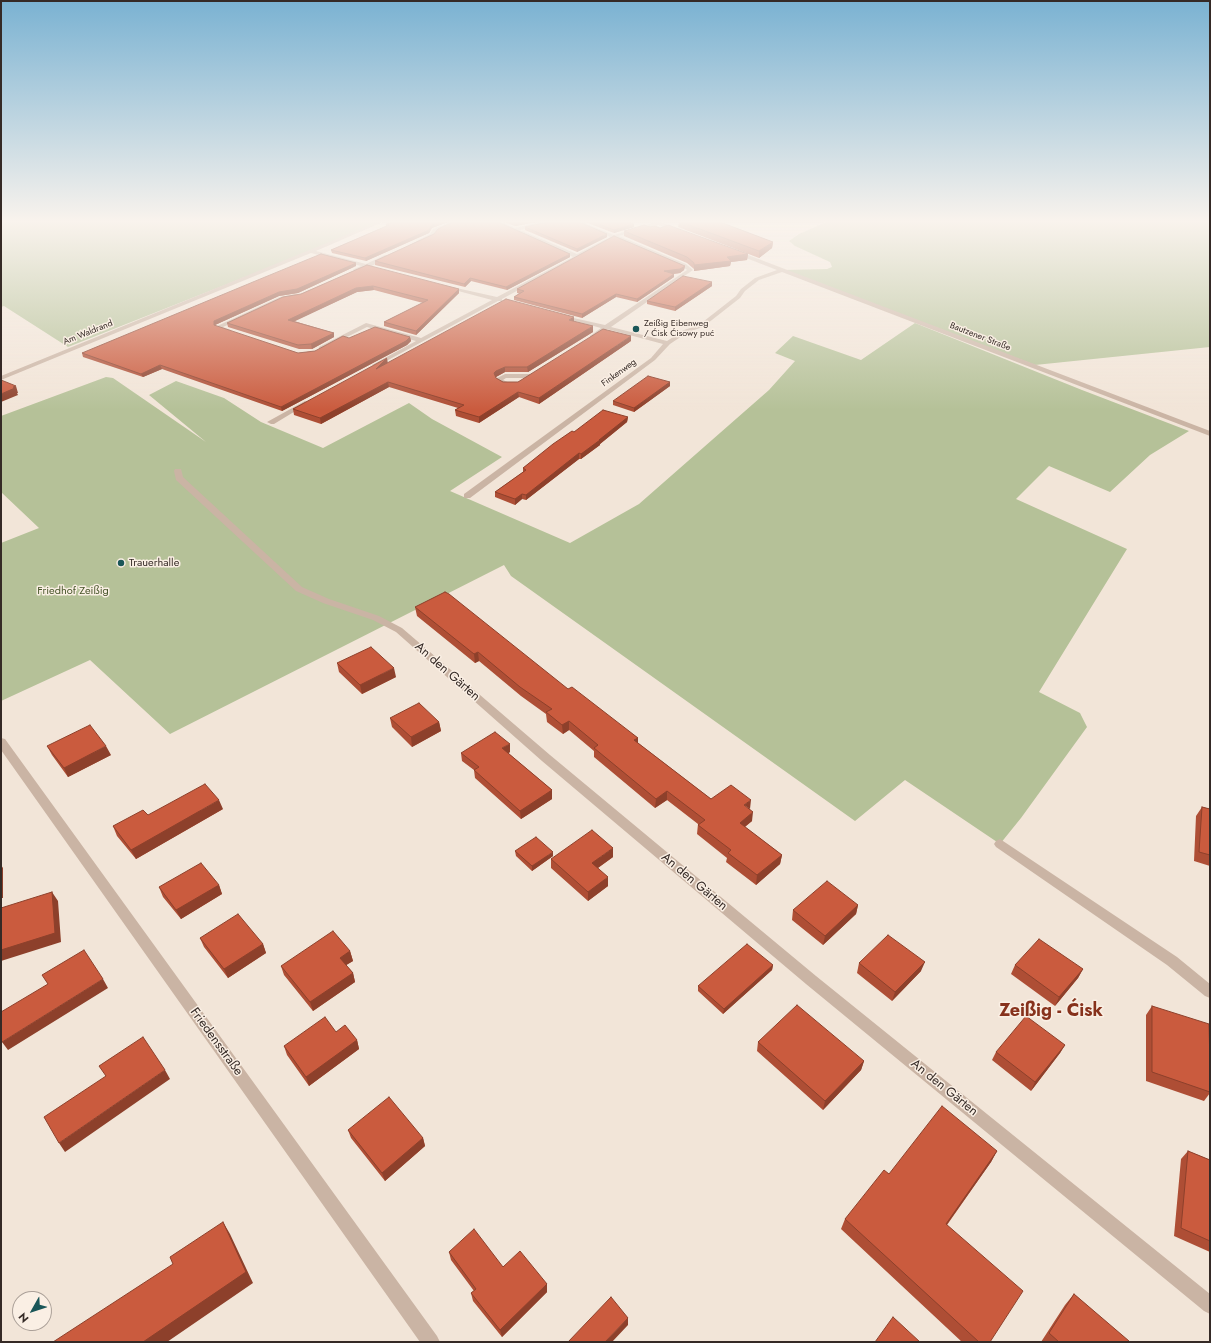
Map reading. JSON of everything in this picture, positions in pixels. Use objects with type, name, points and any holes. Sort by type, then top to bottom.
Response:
[{"type":"street","name":"Am Waldrand","points":[[1,378],[229,285]]},
{"type":"street","points":[[441,285],[510,303]]},
{"type":"street","points":[[366,370],[523,285]]},
{"type":"street","points":[[588,339],[669,285]]},
{"type":"street","name":"Finkenweg","points":[[467,496],[653,359],[668,343],[686,331],[701,326],[738,297],[743,290],[750,285]]},
{"type":"street","name":"Bautzener Straße","points":[[821,285],[1210,434]]},
{"type":"street","points":[[238,334],[218,327],[282,298],[299,296]]},
{"type":"street","points":[[552,313],[668,343]]},
{"type":"street","points":[[313,352],[366,325],[421,340]]},
{"type":"street","points":[[530,376],[505,376],[499,379],[500,382],[506,384],[518,383],[530,376],[536,372]]},
{"type":"street","points":[[271,422],[312,399]]},
{"type":"street","name":"An den Gärten","points":[[178,471],[179,478],[299,589],[326,601],[376,618],[399,630],[546,758],[793,965],[1210,1305]]},
{"type":"street","name":"Friedensstraße","points":[[1,742],[431,1342]]},
{"type":"street","points":[[1000,844],[1172,961],[1210,992]]},
{"type":"green space","points":[[1,285],[226,285],[68,347],[4,306],[1,307]]},
{"type":"green space","points":[[823,285],[1210,285],[1210,347],[1035,365]]},
{"type":"green space","name":"Friedhof Zeißig","points":[[915,323],[1189,431],[1150,455],[1110,492],[1049,466],[1016,499],[1127,549],[1039,692],[1080,713],[1087,727],[1021,818],[1000,844],[905,780],[855,821],[511,576],[504,565],[170,734],[90,660],[1,701],[1,543],[39,528],[1,492],[1,416],[106,377],[113,378],[206,442],[149,395],[176,381],[224,398],[261,422],[323,448],[409,403],[432,419],[502,457],[450,491],[570,543],[639,504],[769,390],[795,361],[775,353],[793,336],[861,360]]},
{"type":"building","points":[[247,285],[307,285],[297,289],[279,292],[214,321],[214,325],[298,353],[315,351],[343,336],[349,338],[375,327],[410,337],[406,341],[281,407],[160,365],[141,374],[82,353]]},
{"type":"building","points":[[322,285],[442,285],[459,289],[416,331],[384,322],[428,300],[373,286],[356,288],[288,320],[334,333],[311,344],[298,345],[227,323],[283,297],[301,294]]},
{"type":"building","points":[[497,285],[511,285],[506,287]]},
{"type":"building","points":[[525,285],[658,285],[637,299],[616,294],[582,314],[514,297],[524,291],[517,289]]},
{"type":"building","points":[[671,285],[708,285],[675,307],[647,301]]},
{"type":"building","points":[[506,299],[574,317],[569,320],[593,326],[527,367],[505,367],[496,371],[494,373],[496,378],[503,382],[518,382],[603,329],[631,336],[539,398],[518,392],[479,417],[455,410],[464,405],[388,382],[320,418],[293,409],[387,358],[376,369]]},
{"type":"building","points":[[648,376],[670,382],[634,408],[613,401]]},
{"type":"building","points":[[1,380],[16,386],[13,387],[15,388],[1,394]]},
{"type":"building","points":[[603,410],[628,417],[600,440],[581,454],[579,453],[526,495],[522,494],[515,499],[495,492],[526,470],[523,468],[553,444],[572,431],[574,432]]},
{"type":"building","points":[[445,592],[568,689],[572,687],[638,738],[634,740],[711,799],[731,785],[751,800],[744,805],[753,812],[740,823],[782,855],[757,875],[728,853],[731,850],[698,825],[705,820],[667,791],[656,799],[594,748],[598,745],[569,721],[562,725],[546,712],[552,709],[520,687],[478,652],[474,654],[415,607]]},
{"type":"building","points":[[371,647],[394,668],[360,685],[337,663]]},
{"type":"building","points":[[419,703],[439,722],[411,737],[390,718]]},
{"type":"building","points":[[90,725],[106,746],[64,768],[47,746]]},
{"type":"building","points":[[495,732],[510,744],[502,748],[552,790],[520,811],[474,770],[479,767],[461,753]]},
{"type":"building","points":[[205,784],[219,800],[131,850],[113,826],[143,810],[148,815]]},
{"type":"building","points":[[1202,807],[1210,809],[1210,855],[1199,852]]},
{"type":"building","points":[[592,830],[613,848],[592,863],[608,877],[588,892],[551,859]]},
{"type":"building","points":[[536,837],[553,852],[532,866],[515,851]]},
{"type":"building","points":[[201,863],[219,885],[176,910],[159,887]]},
{"type":"building","points":[[827,881],[858,905],[825,936],[793,910]]},
{"type":"building","points":[[52,892],[55,933],[1,950],[1,908]]},
{"type":"building","points":[[238,914],[263,944],[224,969],[200,938]]},
{"type":"building","points":[[333,931],[350,951],[340,958],[353,973],[310,1002],[281,966]]},
{"type":"building","points":[[888,935],[925,962],[895,992],[859,963]]},
{"type":"building","points":[[1039,939],[1083,969],[1059,997],[1015,965]]},
{"type":"building","points":[[747,944],[773,965],[724,1009],[698,986]]},
{"type":"building","points":[[84,950],[103,979],[2,1042],[1,1012],[48,984],[42,975]]},
{"type":"building","points":[[797,1005],[864,1061],[825,1101],[758,1042]]},
{"type":"building","points":[[1152,1006],[1209,1024],[1210,1092],[1152,1072]]},
{"type":"building","points":[[1026,1016],[1065,1045],[1035,1082],[996,1052]]},
{"type":"building","points":[[325,1017],[336,1032],[345,1025],[357,1040],[306,1077],[284,1046]]},
{"type":"building","points":[[143,1037],[165,1070],[59,1143],[44,1117],[106,1076],[99,1066]]},
{"type":"building","points":[[389,1097],[423,1138],[382,1173],[348,1130]]},
{"type":"building","points":[[942,1106],[997,1151],[946,1224],[1023,1291],[990,1342],[979,1342],[845,1219],[884,1170],[889,1174]]},
{"type":"building","points":[[1188,1151],[1210,1160],[1210,1241],[1181,1228]]},
{"type":"building","points":[[223,1222],[246,1272],[143,1342],[53,1342],[173,1264],[170,1257]]},
{"type":"building","points":[[474,1229],[503,1267],[520,1251],[547,1284],[500,1330],[471,1293],[476,1289],[449,1252]]},
{"type":"building","points":[[1074,1294],[1129,1342],[1059,1342],[1049,1333]]},
{"type":"building","points":[[611,1297],[628,1318],[605,1342],[568,1342]]},
{"type":"building","points":[[893,1317],[920,1342],[875,1342]]},
{"type":"place","name":"Zeißig Eibenweg / Ćisk Ćisowy puć","points":[[636,329]]},
{"type":"place","name":"Trauerhalle","points":[[121,563]]},
{"type":"district","name":"Zeißig - Ćisk","points":[[1051,1012]]}]
